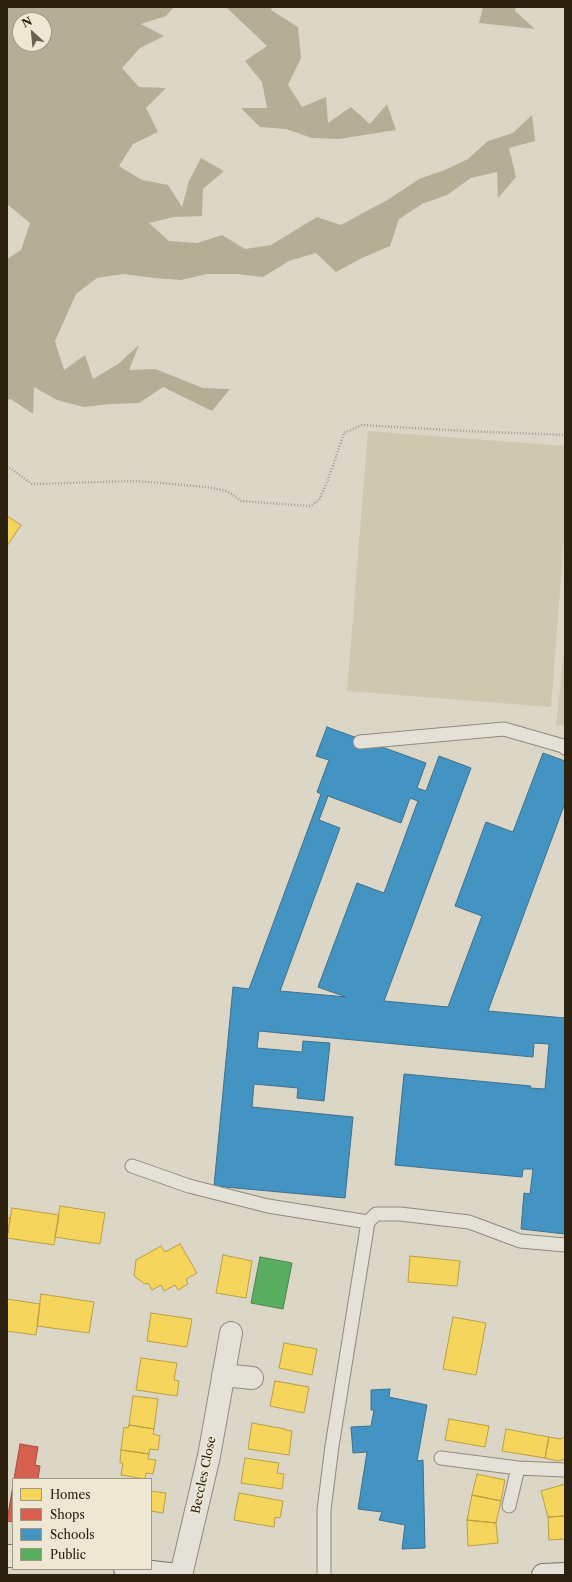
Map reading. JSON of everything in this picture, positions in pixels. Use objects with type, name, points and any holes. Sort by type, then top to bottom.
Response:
[{"type":"street","name":"Beccles Close","points":[[181,1575],[209,1456],[231,1333]]},
{"type":"street","points":[[223,1375],[252,1378]]},
{"type":"street","points":[[134,1570],[178,1575]]},
{"type":"street","points":[[543,1575],[565,1574]]},
{"type":"lane","points":[[360,742],[504,729],[563,746],[565,748]]},
{"type":"lane","points":[[132,1166],[189,1186],[260,1204],[368,1222]]},
{"type":"lane","points":[[324,1575],[324,1510],[332,1446],[368,1222],[376,1214],[400,1214],[446,1219],[469,1222],[520,1241],[565,1245]]},
{"type":"lane","points":[[441,1458],[518,1468],[565,1470]]},
{"type":"lane","points":[[509,1506],[518,1468]]},
{"type":"path","points":[[7,466],[32,484],[137,481],[206,487],[227,491],[241,501],[310,506],[319,500],[328,480],[344,434],[362,424],[465,431],[565,435]]},
{"type":"shaded area","points":[[7,7],[174,7],[166,16],[141,24],[164,36],[140,48],[122,68],[139,87],[166,88],[146,108],[158,132],[133,144],[119,166],[142,180],[168,185],[182,207],[189,181],[201,158],[224,171],[203,189],[202,216],[174,217],[149,223],[169,241],[197,243],[222,235],[245,249],[271,245],[317,217],[341,225],[389,199],[419,179],[445,170],[468,159],[488,141],[513,133],[532,115],[535,141],[509,148],[516,177],[498,198],[497,172],[471,178],[447,195],[422,204],[399,219],[390,246],[362,258],[336,272],[316,253],[289,261],[263,277],[237,274],[207,274],[181,280],[123,274],[97,278],[76,294],[55,341],[64,370],[85,355],[93,379],[118,364],[139,345],[129,370],[155,369],[203,388],[230,389],[212,411],[163,387],[139,403],[84,407],[57,400],[34,387],[33,414],[11,399],[7,400],[7,259],[21,250],[30,223],[7,204]]},
{"type":"shaded area","points":[[226,7],[272,7],[271,10],[298,27],[301,58],[288,85],[302,107],[326,97],[328,123],[351,107],[370,124],[387,104],[396,130],[339,139],[312,138],[286,129],[260,127],[241,108],[267,108],[262,82],[245,61],[267,46]]},
{"type":"shaded area","points":[[483,7],[516,7],[515,11],[535,29],[479,23]]},
{"type":"shaded area","points":[[368,431],[565,446],[565,526],[551,707],[347,691]]},
{"type":"shaded area","points":[[565,642],[565,726],[556,725]]},
{"type":"building: Homes","points":[[7,516],[21,525],[7,546]]},
{"type":"building: Homes","points":[[60,1206],[105,1213],[100,1244],[55,1237]]},
{"type":"building: Homes","points":[[12,1208],[59,1215],[54,1245],[7,1238]]},
{"type":"building: Homes","points":[[7,1218],[10,1218],[7,1239]]},
{"type":"building: Homes","points":[[180,1244],[197,1273],[186,1279],[188,1284],[178,1290],[175,1285],[164,1291],[161,1285],[152,1290],[148,1283],[145,1284],[134,1276],[136,1260],[161,1246],[165,1252]]},
{"type":"building: Homes","points":[[223,1255],[252,1261],[246,1298],[216,1293]]},
{"type":"building: Homes","points":[[410,1256],[460,1261],[457,1286],[408,1282]]},
{"type":"building: Homes","points":[[41,1294],[94,1302],[89,1333],[37,1326]]},
{"type":"building: Homes","points":[[7,1299],[40,1304],[36,1335],[7,1331]]},
{"type":"building: Homes","points":[[151,1313],[192,1319],[187,1347],[147,1341]]},
{"type":"building: Homes","points":[[453,1317],[486,1323],[476,1375],[443,1369]]},
{"type":"building: Homes","points":[[284,1343],[317,1349],[312,1375],[279,1368]]},
{"type":"building: Homes","points":[[141,1358],[177,1363],[174,1380],[179,1381],[177,1396],[136,1390]]},
{"type":"building: Homes","points":[[275,1381],[309,1387],[304,1413],[270,1406]]},
{"type":"building: Homes","points":[[133,1396],[158,1399],[154,1429],[129,1425]]},
{"type":"building: Homes","points":[[449,1419],[489,1426],[485,1447],[445,1440]]},
{"type":"building: Homes","points":[[252,1423],[292,1431],[289,1455],[248,1449]]},
{"type":"building: Homes","points":[[129,1425],[154,1429],[153,1434],[160,1436],[158,1450],[150,1449],[149,1454],[121,1450],[124,1427],[128,1428]]},
{"type":"building: Homes","points":[[506,1429],[549,1437],[545,1458],[502,1451]]},
{"type":"building: Homes","points":[[549,1437],[560,1439],[565,1437],[565,1459],[558,1461],[545,1458]]},
{"type":"building: Homes","points":[[121,1450],[149,1454],[148,1459],[156,1460],[153,1474],[146,1473],[145,1478],[121,1475],[123,1463],[120,1463]]},
{"type":"building: Homes","points":[[245,1458],[279,1463],[277,1473],[284,1474],[282,1489],[241,1483]]},
{"type":"building: Homes","points":[[477,1474],[505,1480],[501,1501],[472,1495]]},
{"type":"building: Homes","points":[[565,1484],[565,1516],[548,1517],[541,1491]]},
{"type":"building: Homes","points":[[152,1491],[166,1493],[163,1513],[152,1511]]},
{"type":"building: Homes","points":[[239,1493],[283,1501],[280,1518],[275,1517],[274,1527],[234,1520]]},
{"type":"building: Homes","points":[[472,1495],[501,1501],[496,1523],[467,1520]]},
{"type":"building: Homes","points":[[565,1516],[565,1539],[549,1540],[548,1517]]},
{"type":"building: Homes","points":[[467,1520],[496,1523],[498,1543],[468,1546]]},
{"type":"building: Shops","points":[[20,1444],[38,1447],[35,1465],[40,1466],[38,1478],[14,1478]]},
{"type":"building: Shops","points":[[12,1491],[12,1522],[7,1521]]},
{"type":"building: Schools","points":[[327,727],[426,763],[417,788],[426,791],[439,756],[471,768],[384,1001],[448,1007],[482,916],[455,906],[486,822],[513,832],[543,753],[565,761],[565,803],[488,1011],[565,1018],[565,1234],[521,1229],[524,1193],[530,1194],[533,1169],[523,1169],[522,1177],[395,1165],[404,1074],[531,1086],[530,1088],[545,1089],[549,1044],[534,1043],[533,1057],[259,1031],[257,1048],[302,1052],[303,1041],[330,1043],[324,1101],[297,1098],[298,1088],[254,1084],[252,1107],[353,1117],[345,1198],[214,1186],[233,987],[249,989],[321,794],[317,792],[329,760],[316,756]],"holes":[[[328,796],[401,823],[410,798],[418,801],[384,893],[357,883],[318,987],[346,997],[280,991],[340,828],[319,820]]]},
{"type":"building: Schools","points":[[390,1389],[389,1397],[427,1405],[417,1461],[423,1460],[425,1548],[402,1549],[405,1525],[379,1520],[382,1512],[358,1509],[367,1452],[353,1453],[351,1427],[371,1426],[374,1410],[371,1410],[371,1390]]},
{"type":"building: Public","points":[[260,1257],[292,1263],[283,1309],[251,1303]]}]
